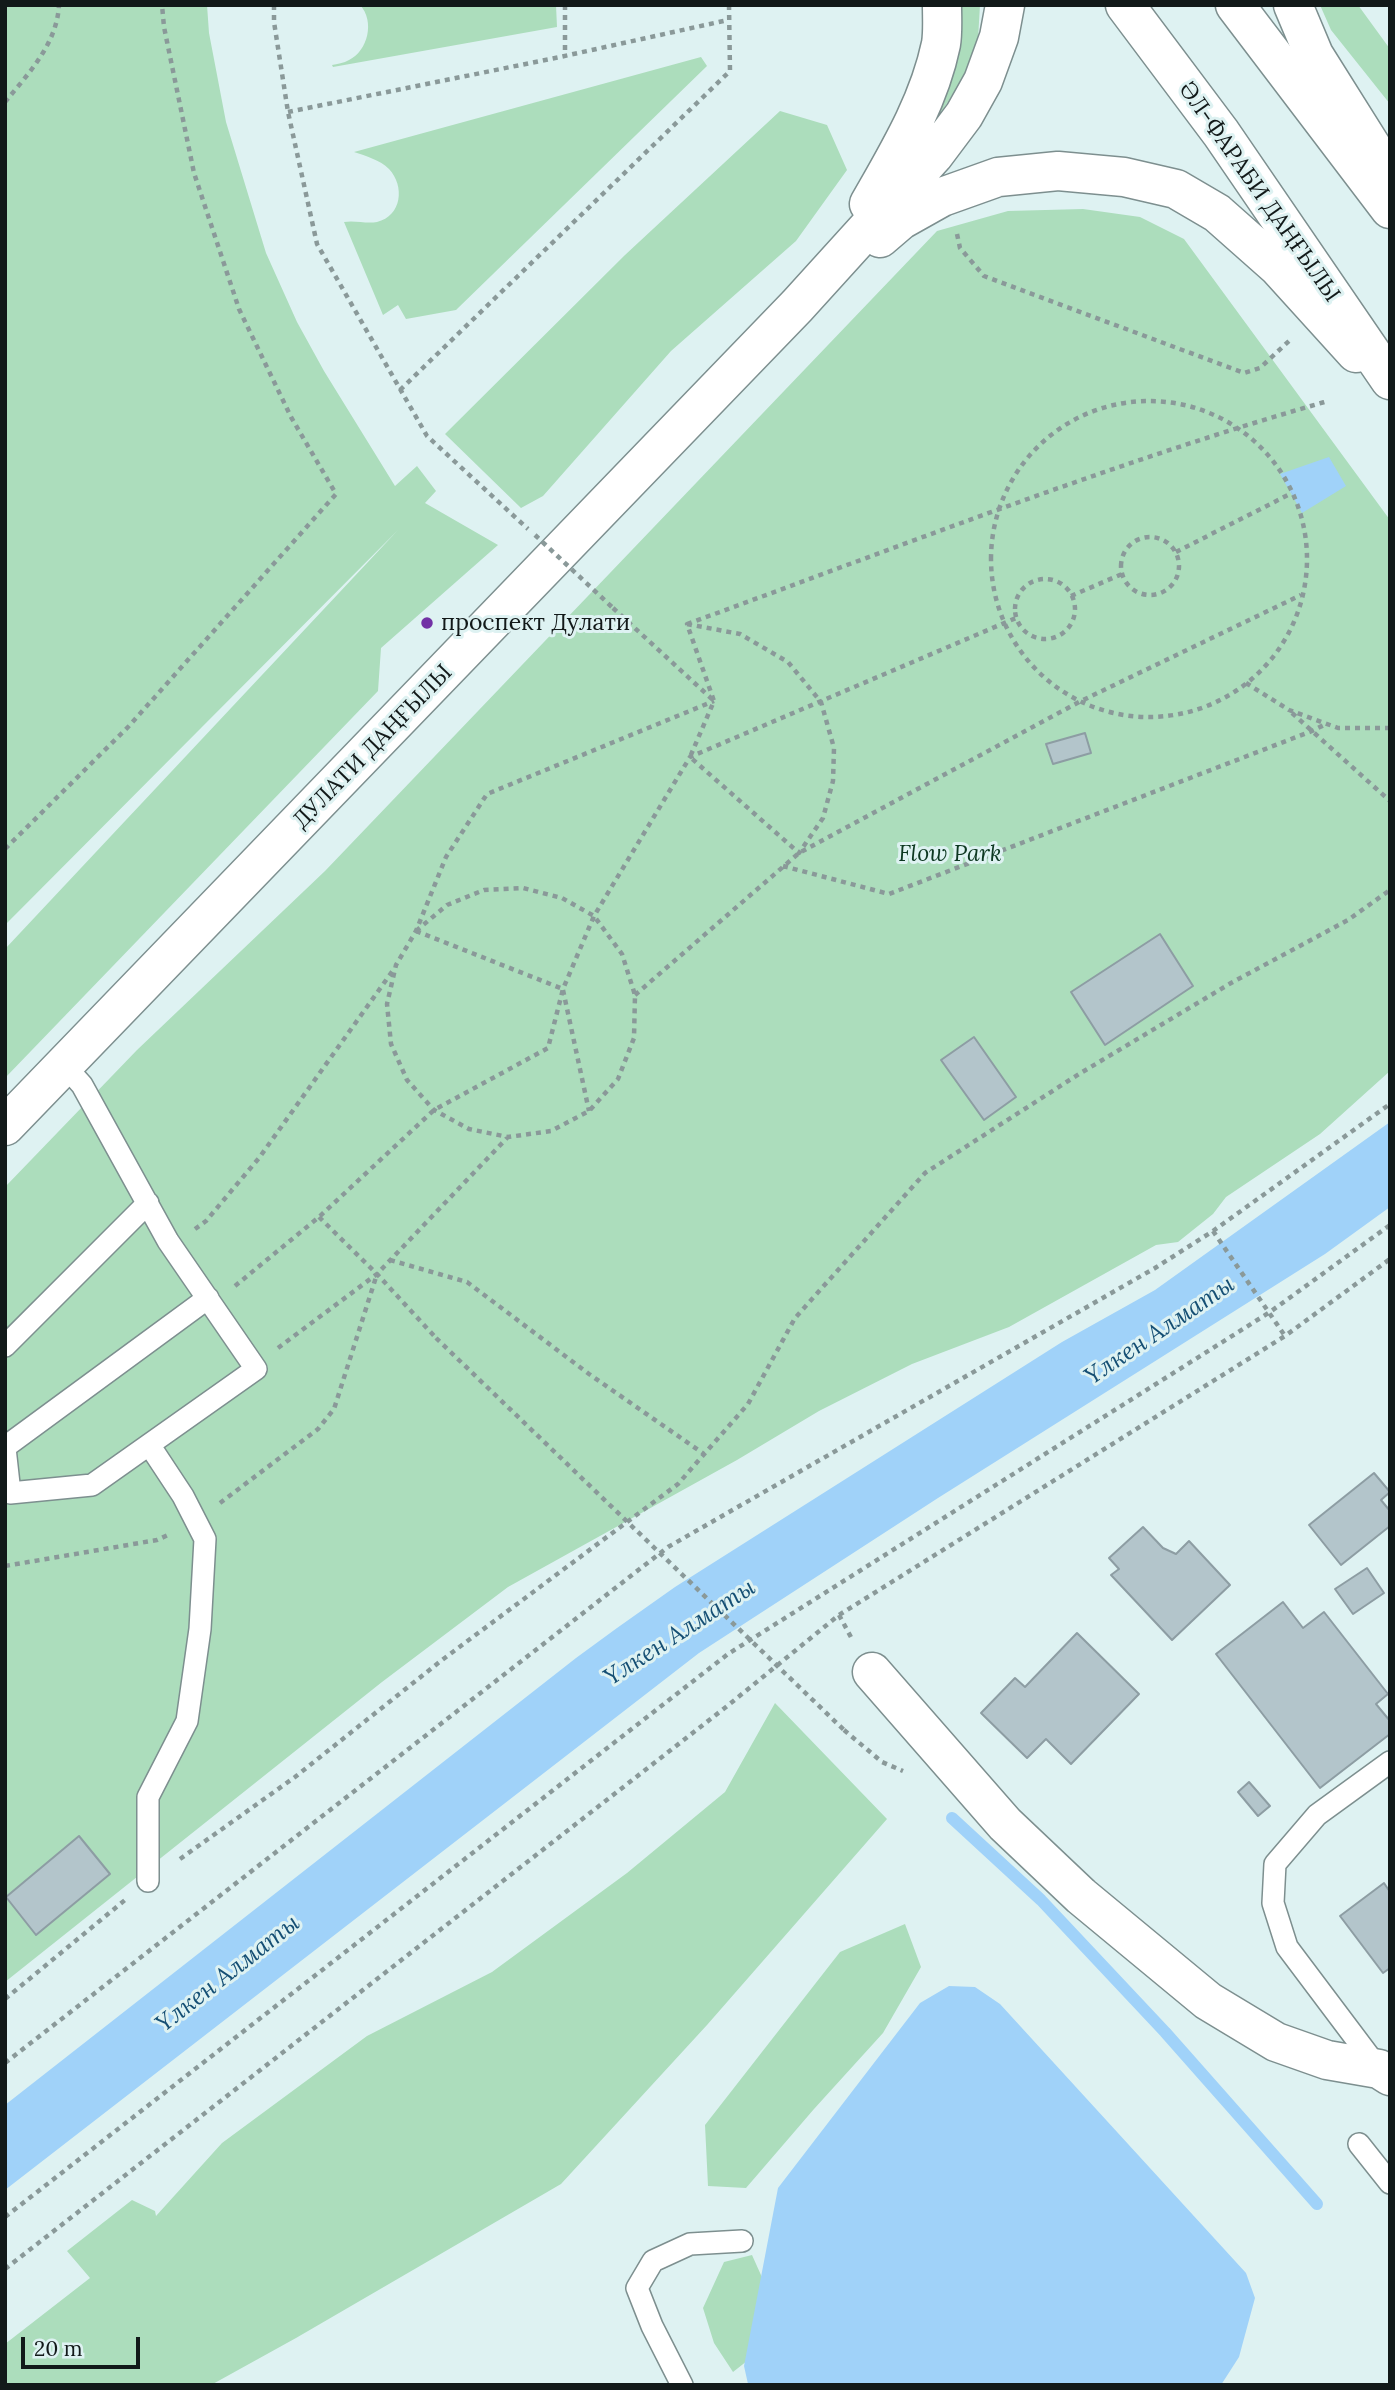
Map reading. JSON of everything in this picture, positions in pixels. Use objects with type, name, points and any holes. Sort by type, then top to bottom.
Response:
[{"type":"main road","points":[[837,260],[901,147],[927,91],[941,42],[942,5]]},
{"type":"main road","points":[[797,306],[934,155],[964,115],[983,81],[999,37],[1004,5]]},
{"type":"main road","name":"ӘЛ-ФАРАБИ ДАҢҒЫЛЫ","points":[[1125,5],[1221,133],[1390,380]]},
{"type":"main road","points":[[1235,5],[1390,209]]},
{"type":"main road","points":[[1293,5],[1314,55],[1390,176]]},
{"type":"main road","points":[[797,306],[901,220],[942,197],[998,177],[1058,171],[1124,177],[1176,189],[1217,213],[1278,267],[1390,390]]},
{"type":"main road","name":"ДУЛАТИ ДАҢҒЫЛЫ","points":[[5,1126],[797,306]]},
{"type":"main road","points":[[872,1672],[1005,1824],[1081,1896],[1208,2001],[1276,2042],[1327,2060],[1384,2073]]},
{"type":"lane","points":[[64,1065],[82,1085],[168,1241],[208,1298],[256,1369],[92,1485],[10,1493],[5,1448],[208,1298]]},
{"type":"lane","points":[[5,1346],[148,1203]]},
{"type":"lane","points":[[148,1881],[148,1797],[187,1721],[196,1655],[205,1539],[183,1496],[150,1446]]},
{"type":"lane","points":[[1384,2073],[1287,1947],[1273,1903],[1275,1864],[1317,1815],[1390,1762]]},
{"type":"lane","points":[[1359,2144],[1390,2183]]},
{"type":"lane","points":[[682,2385],[652,2326],[637,2288],[653,2261],[690,2244],[742,2241]]},
{"type":"path","points":[[5,102],[39,62],[58,19],[59,5]]},
{"type":"path","points":[[5,849],[129,726],[336,494],[291,417],[239,309],[194,173],[164,27],[162,5]]},
{"type":"path","points":[[274,5],[274,22],[288,113],[317,244],[427,436],[714,701]]},
{"type":"path","points":[[565,5],[565,56]]},
{"type":"path","points":[[400,390],[730,71],[729,5]]},
{"type":"path","points":[[288,113],[728,20]]},
{"type":"path","points":[[956,224],[960,248],[984,276],[1244,373],[1260,368],[1291,340]]},
{"type":"path","points":[[1135,400],[1189,405],[1239,426],[1271,460],[1301,513],[1308,568],[1296,620],[1267,666],[1227,698],[1179,715],[1128,717],[1079,702],[1037,672],[1006,623],[991,582],[992,530],[1009,482],[1040,442],[1082,413],[1135,400]]},
{"type":"path","points":[[687,624],[1239,426],[1328,401]]},
{"type":"path","points":[[1175,552],[1292,493]]},
{"type":"path","points":[[1154,537],[1163,540],[1175,552],[1179,570],[1171,586],[1163,592],[1143,594],[1126,583],[1122,574],[1123,555],[1128,546],[1136,540],[1154,537]]},
{"type":"path","points":[[1071,596],[1122,574]]},
{"type":"path","points":[[1047,579],[1065,587],[1074,605],[1071,625],[1055,638],[1045,640],[1027,634],[1016,618],[1015,609],[1021,591],[1037,580],[1047,579]]},
{"type":"path","points":[[635,995],[799,853],[1079,702],[1302,594]]},
{"type":"path","points":[[690,757],[1016,618]]},
{"type":"path","points":[[234,1286],[318,1217],[434,1110],[548,1048],[563,989],[594,916],[690,757],[714,701],[687,624]]},
{"type":"path","points":[[687,624],[740,634],[788,662],[821,702],[834,748],[833,781],[822,818],[799,853]]},
{"type":"path","points":[[1246,683],[1289,710],[1390,801]]},
{"type":"path","points":[[195,1229],[206,1221],[259,1158],[396,965],[416,931],[446,858],[487,794],[714,701]]},
{"type":"path","points":[[1289,710],[1338,728],[1390,729]]},
{"type":"path","points":[[783,866],[889,894],[1326,724]]},
{"type":"path","points":[[690,757],[799,853]]},
{"type":"path","points":[[396,965],[387,1004],[391,1044],[407,1080],[434,1110],[469,1129],[508,1137],[551,1131],[589,1111],[618,1079],[634,1038],[635,995],[622,954],[594,916],[562,898],[523,888],[484,890],[447,905],[416,931]]},
{"type":"path","points":[[5,1999],[148,1881],[295,1777],[442,1660],[678,1484],[748,1404],[795,1318],[925,1173],[1079,1074],[1348,919],[1390,890]]},
{"type":"path","points":[[416,931],[563,989]]},
{"type":"path","points":[[563,989],[589,1111]]},
{"type":"path","points":[[5,2063],[668,1547],[1155,1268],[1213,1231],[1390,1104]]},
{"type":"path","points":[[278,1348],[377,1274],[508,1137]]},
{"type":"path","points":[[318,1217],[377,1274],[436,1338],[844,1730]]},
{"type":"path","points":[[5,2217],[728,1654],[1270,1312],[1390,1225]]},
{"type":"path","points":[[1213,1231],[1285,1336]]},
{"type":"path","points":[[5,2269],[715,1716],[839,1615],[1285,1336],[1390,1259]]},
{"type":"path","points":[[390,1260],[467,1282],[589,1374],[704,1454]]},
{"type":"path","points":[[5,1566],[157,1540],[196,1522],[318,1429],[334,1409],[377,1274]]},
{"type":"green space","points":[[5,5],[207,5],[209,33],[226,122],[266,253],[297,322],[395,486],[417,466],[436,491],[425,503],[498,545],[381,648],[378,691],[5,1078],[5,949],[398,530],[5,925]]},
{"type":"green space","points":[[360,5],[556,5],[557,27],[333,67],[332,65],[356,56],[365,43],[367,19]]},
{"type":"green space","points":[[956,5],[980,5],[977,56],[928,133]]},
{"type":"green space","points":[[1320,5],[1358,5],[1390,49],[1390,104],[1331,30]]},
{"type":"green space","points":[[701,57],[707,66],[456,310],[406,319],[398,305],[383,315],[344,222],[377,222],[385,219],[396,207],[399,192],[389,169],[354,152]]},
{"type":"green space","points":[[780,111],[827,125],[847,170],[796,241],[671,351],[543,496],[521,508],[445,434],[625,255]]},
{"type":"green space","name":"Flow Park","points":[[1083,209],[1140,217],[1184,239],[1390,520],[1390,1071],[1320,1134],[1226,1197],[1213,1214],[1178,1242],[1156,1245],[1009,1327],[912,1364],[819,1411],[737,1460],[508,1587],[382,1682],[5,1982],[5,1187],[137,1050],[325,871],[937,231],[1008,211]]},
{"type":"green space","points":[[775,1703],[887,1819],[707,2025],[561,2184],[211,2385],[5,2385],[5,2344],[90,2278],[67,2251],[132,2200],[155,2211],[156,2216],[222,2143],[367,2036],[492,1972],[627,1873],[725,1792]]},
{"type":"green space","points":[[905,1924],[921,1967],[883,2033],[746,2188],[708,2186],[705,2125],[840,1952]]},
{"type":"green space","points":[[752,2255],[769,2293],[766,2346],[733,2372],[714,2343],[703,2308],[724,2262]]},
{"type":"water","points":[[1329,457],[1346,486],[1302,513],[1280,474]]},
{"type":"water","name":"Үлкен Алматы","points":[[1390,1122],[1390,1207],[1325,1254],[938,1498],[699,1653],[5,2190],[5,2105],[576,1658],[675,1587],[1062,1342],[1155,1290]]},
{"type":"water","points":[[949,1986],[975,1987],[1000,2004],[1246,2273],[1255,2298],[1239,2357],[1221,2385],[748,2384],[744,2366],[778,2188],[920,2003]]},
{"type":"building","points":[[1085,733],[1091,753],[1053,764],[1046,744]]},
{"type":"building","points":[[1160,934],[1193,986],[1105,1045],[1071,992]]},
{"type":"building","points":[[974,1037],[1016,1097],[984,1120],[941,1060]]},
{"type":"building","points":[[1374,1473],[1390,1492],[1381,1500],[1390,1511],[1390,1526],[1341,1565],[1309,1525]]},
{"type":"building","points":[[1143,1527],[1163,1548],[1176,1554],[1189,1541],[1230,1585],[1172,1640],[1111,1575],[1119,1569],[1109,1558]]},
{"type":"building","points":[[1367,1568],[1384,1593],[1353,1614],[1335,1589]]},
{"type":"building","points":[[1283,1602],[1303,1628],[1324,1612],[1388,1694],[1376,1704],[1390,1721],[1390,1734],[1320,1788],[1216,1654]]},
{"type":"building","points":[[1077,1633],[1139,1694],[1071,1764],[1046,1739],[1027,1758],[981,1713],[1015,1678],[1025,1687]]},
{"type":"building","points":[[1249,1782],[1270,1806],[1258,1816],[1238,1792]]},
{"type":"building","points":[[79,1836],[110,1874],[36,1935],[6,1897]]},
{"type":"building","points":[[1384,1883],[1390,1892],[1390,1968],[1383,1973],[1340,1916]]},
{"type":"waterway","points":[[952,1818],[1041,1900],[1165,2032],[1317,2204]]},
{"type":"place","name":"проспект Дулати","points":[[427,623]]}]
